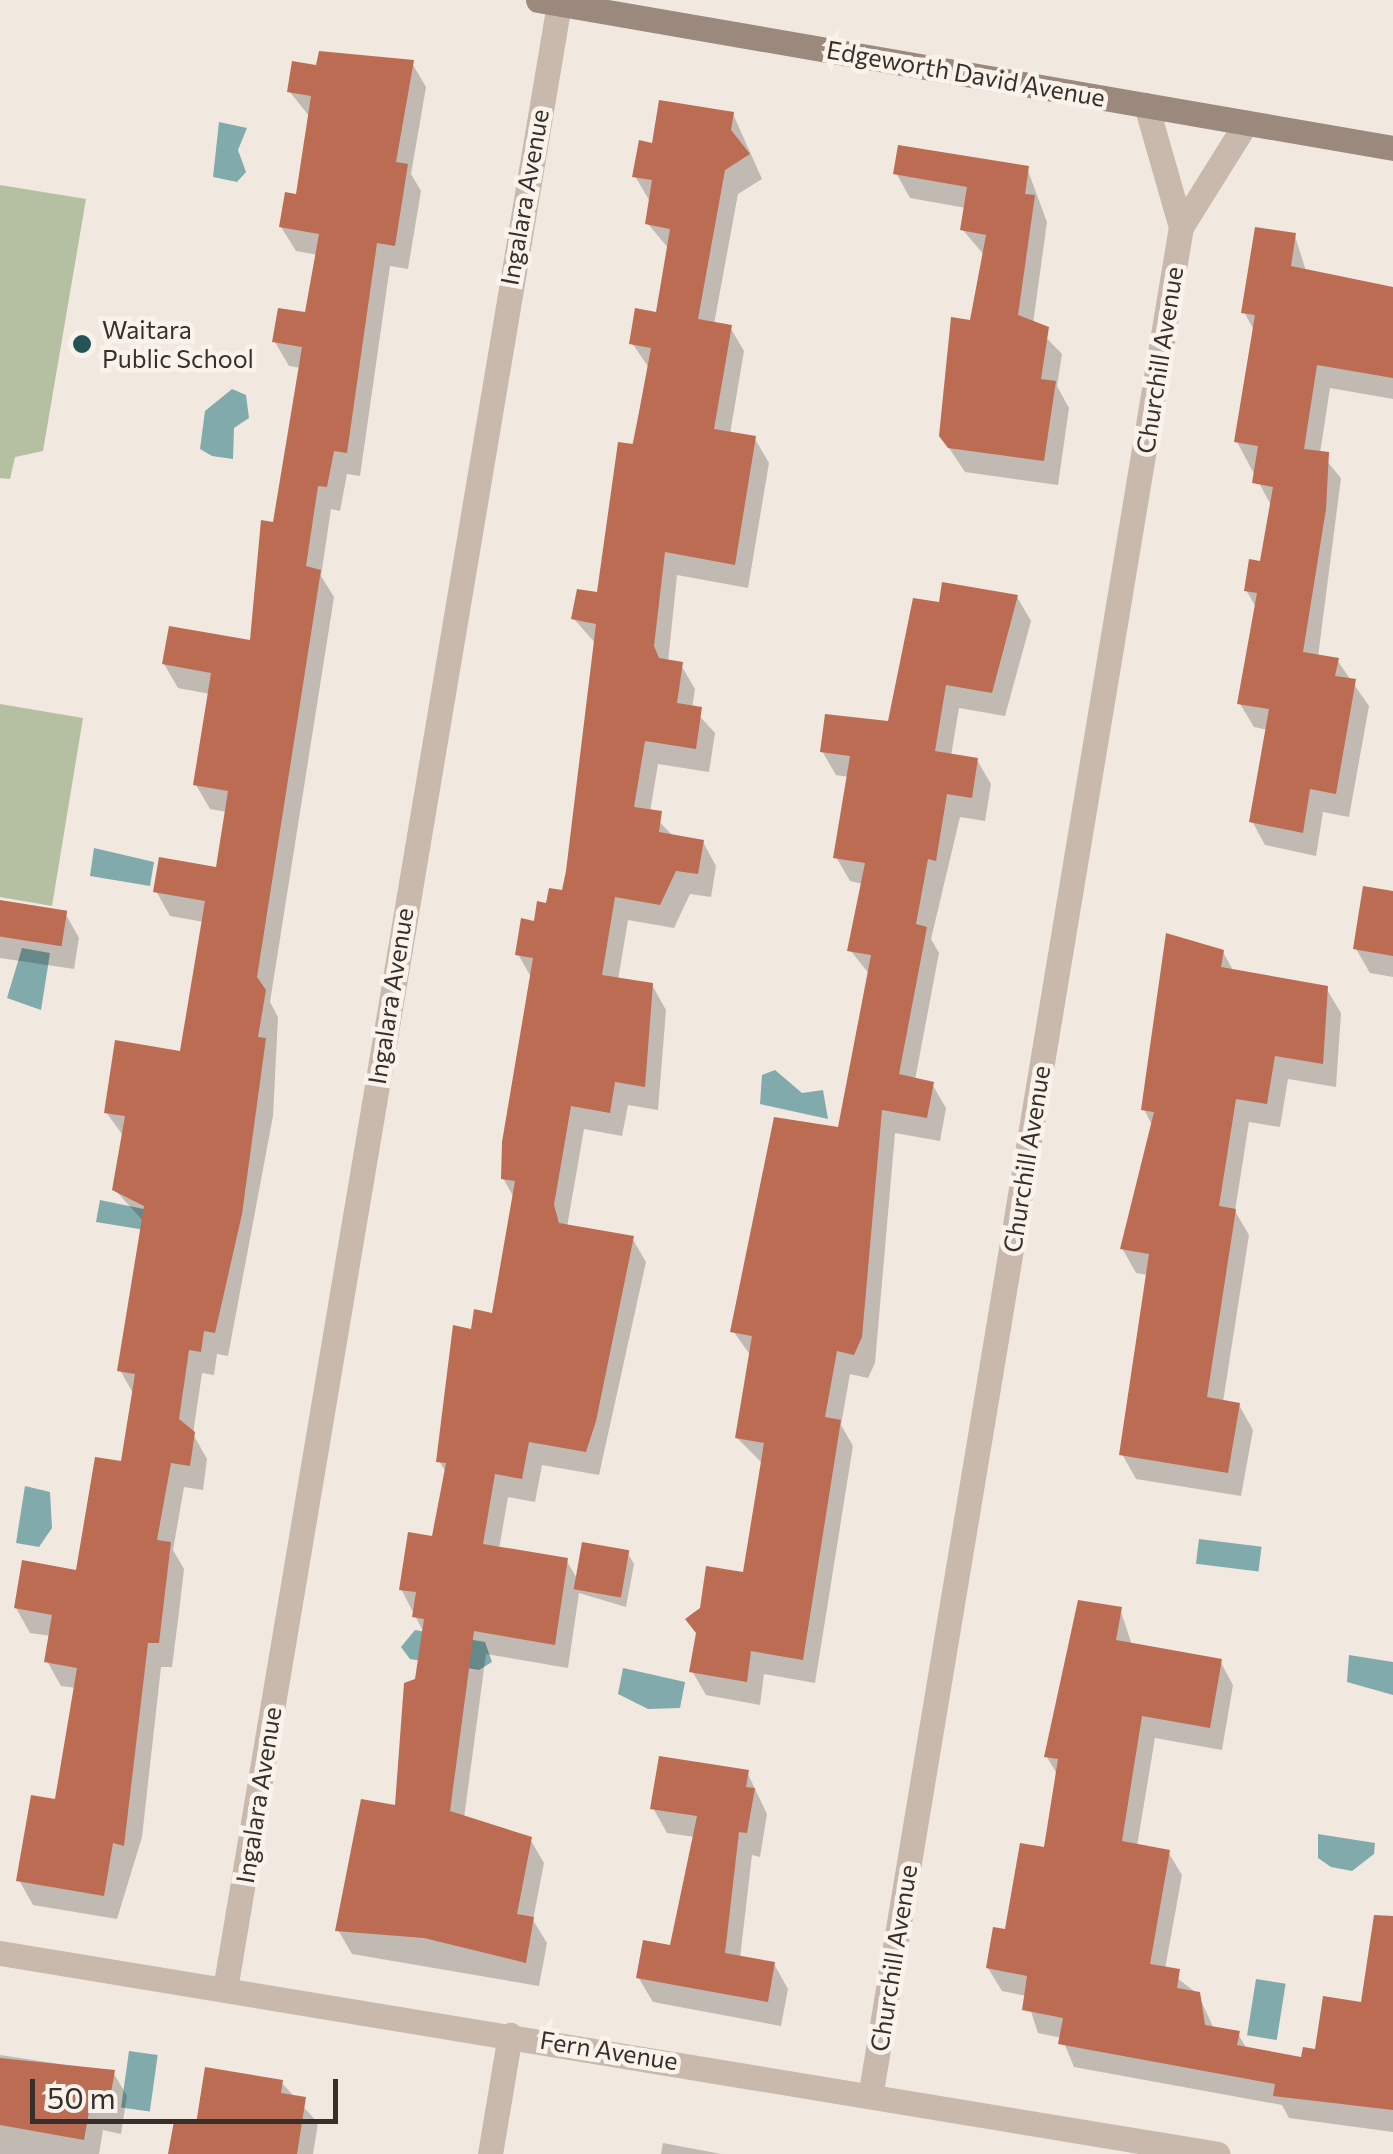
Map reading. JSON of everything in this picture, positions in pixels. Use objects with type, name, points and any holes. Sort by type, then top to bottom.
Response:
[{"type":"main road","name":"Edgeworth David Avenue","points":[[548,2],[1393,148]]},
{"type":"street","name":"Ingalara Avenue","points":[[225,1988],[548,2]]},
{"type":"street","name":"Churchill Avenue","points":[[1146,104],[1180,227]]},
{"type":"street","name":"Churchill Avenue","points":[[871,2091],[1180,227],[1246,123]]},
{"type":"street","name":"Fern Avenue","points":[[0,1952],[871,2091],[1218,2154]]},
{"type":"street","points":[[490,2154],[510,2035]]},
{"type":"green space","points":[[0,185],[86,199],[43,451],[15,457],[10,479],[0,478]]},
{"type":"green space","points":[[0,704],[83,718],[52,906],[0,897]]},
{"type":"water","points":[[219,122],[247,128],[238,150],[246,172],[237,182],[213,177]]},
{"type":"water","points":[[232,389],[246,395],[249,418],[234,428],[233,459],[212,456],[200,449],[205,411]]},
{"type":"water","points":[[94,848],[154,862],[150,886],[90,876]]},
{"type":"water","points":[[22,948],[50,953],[41,1010],[7,998]]},
{"type":"water","points":[[775,1070],[802,1093],[823,1090],[828,1119],[760,1104],[762,1075]]},
{"type":"water","points":[[100,1200],[158,1212],[164,1233],[96,1222]]},
{"type":"water","points":[[25,1486],[50,1492],[52,1528],[39,1547],[16,1543]]},
{"type":"water","points":[[1199,1539],[1262,1547],[1258,1571],[1196,1564]]},
{"type":"water","points":[[415,1630],[485,1642],[492,1662],[479,1670],[410,1659],[401,1647]]},
{"type":"water","points":[[1349,1655],[1393,1662],[1393,1695],[1347,1682]]},
{"type":"water","points":[[623,1668],[685,1682],[680,1708],[648,1709],[618,1694]]},
{"type":"water","points":[[1318,1834],[1375,1843],[1374,1854],[1352,1871],[1331,1867],[1318,1858]]},
{"type":"water","points":[[1256,1979],[1286,1984],[1277,2040],[1247,2035]]},
{"type":"water","points":[[129,2051],[158,2055],[150,2111],[121,2107]]},
{"type":"building","points":[[319,51],[414,60],[396,162],[408,164],[395,246],[377,243],[347,453],[334,451],[327,487],[318,486],[306,566],[321,570],[257,977],[266,990],[258,1037],[266,1038],[242,1214],[215,1333],[204,1331],[201,1352],[189,1350],[179,1419],[195,1432],[190,1466],[171,1463],[157,1540],[171,1542],[159,1643],[148,1643],[124,1846],[113,1843],[104,1896],[16,1881],[31,1795],[55,1799],[77,1668],[44,1662],[52,1615],[14,1608],[22,1560],[76,1570],[95,1457],[121,1461],[135,1374],[117,1371],[144,1206],[112,1190],[125,1116],[104,1113],[115,1040],[180,1051],[205,901],[153,892],[159,857],[216,867],[228,791],[193,785],[211,673],[162,664],[169,626],[250,640],[261,520],[273,522],[302,347],[272,342],[278,308],[305,312],[319,234],[279,227],[285,192],[296,194],[311,96],[287,92],[292,61],[316,65]]},
{"type":"building","points":[[659,100],[734,112],[731,130],[750,154],[725,170],[698,319],[732,325],[714,429],[756,436],[735,565],[665,552],[654,646],[659,658],[683,662],[677,703],[702,707],[696,749],[645,741],[634,807],[662,811],[659,832],[704,840],[698,874],[676,871],[660,905],[615,897],[602,975],[653,983],[645,1087],[615,1082],[610,1113],[571,1106],[554,1205],[559,1223],[634,1236],[596,1421],[586,1452],[529,1442],[522,1479],[495,1474],[483,1544],[568,1558],[555,1645],[474,1631],[450,1811],[532,1837],[517,1914],[534,1917],[526,1963],[424,1938],[335,1931],[361,1799],[395,1805],[404,1683],[415,1679],[424,1619],[412,1617],[416,1592],[399,1590],[408,1532],[432,1536],[446,1463],[436,1462],[453,1325],[471,1329],[474,1309],[492,1313],[515,1181],[501,1179],[502,1142],[533,958],[515,955],[521,918],[534,921],[537,901],[546,903],[549,888],[562,890],[596,624],[571,619],[577,589],[597,592],[618,442],[633,444],[651,348],[629,344],[635,308],[656,312],[670,229],[645,224],[652,180],[632,177],[639,140],[652,143]]},
{"type":"building","points":[[898,145],[1029,166],[1025,194],[1035,195],[1018,315],[1049,327],[1041,379],[1056,381],[1044,461],[948,448],[939,436],[951,317],[970,320],[986,235],[960,230],[967,187],[893,174]]},
{"type":"building","points":[[1255,227],[1296,233],[1291,266],[1393,287],[1393,378],[1317,365],[1304,449],[1329,452],[1326,509],[1303,652],[1339,658],[1335,676],[1356,679],[1336,794],[1310,789],[1303,833],[1249,822],[1269,709],[1237,704],[1257,593],[1244,591],[1249,559],[1260,561],[1273,487],[1252,483],[1258,446],[1234,442],[1255,315],[1241,313]]},
{"type":"building","points":[[942,582],[1018,595],[992,693],[946,685],[935,751],[978,758],[972,798],[947,794],[936,861],[928,859],[916,924],[927,927],[899,1074],[934,1082],[927,1118],[882,1110],[862,1337],[854,1355],[837,1351],[825,1417],[841,1420],[803,1660],[751,1651],[747,1682],[689,1672],[696,1633],[685,1619],[700,1608],[706,1566],[743,1572],[764,1443],[735,1438],[752,1336],[730,1332],[774,1117],[838,1127],[871,955],[847,951],[865,863],[833,858],[850,756],[820,752],[825,714],[888,721],[913,598],[939,602]]},
{"type":"building","points":[[1363,886],[1393,891],[1393,956],[1353,949]]},
{"type":"building","points":[[0,900],[67,911],[62,946],[0,936]]},
{"type":"building","points":[[1166,933],[1224,950],[1221,967],[1328,986],[1323,1064],[1275,1056],[1267,1104],[1236,1099],[1219,1206],[1236,1209],[1207,1397],[1240,1403],[1228,1473],[1119,1455],[1149,1254],[1120,1249],[1154,1112],[1141,1110]]},
{"type":"building","points":[[582,1542],[629,1550],[621,1598],[574,1589]]},
{"type":"building","points":[[1078,1600],[1122,1607],[1116,1640],[1222,1659],[1210,1728],[1142,1716],[1122,1841],[1170,1850],[1150,1964],[1180,1969],[1177,1988],[1200,1992],[1205,2025],[1240,2031],[1237,2045],[1301,2057],[1303,2047],[1315,2049],[1323,1996],[1361,2002],[1374,1915],[1393,1916],[1393,2110],[1273,2096],[1275,2084],[1058,2044],[1063,2018],[1022,2010],[1027,1976],[986,1968],[993,1927],[1005,1929],[1020,1843],[1044,1847],[1058,1759],[1044,1757]]},
{"type":"building","points":[[659,1756],[749,1770],[746,1787],[755,1788],[747,1833],[739,1832],[725,1953],[775,1962],[768,2002],[636,1978],[643,1940],[670,1945],[697,1816],[650,1809]]},
{"type":"building","points":[[0,2058],[115,2070],[108,2110],[90,2106],[84,2140],[0,2125]]},
{"type":"building","points":[[205,2067],[283,2080],[281,2093],[306,2097],[297,2154],[168,2154],[174,2121],[196,2124]]},
{"type":"place","name":"Waitara Public School","points":[[82,344]]}]
